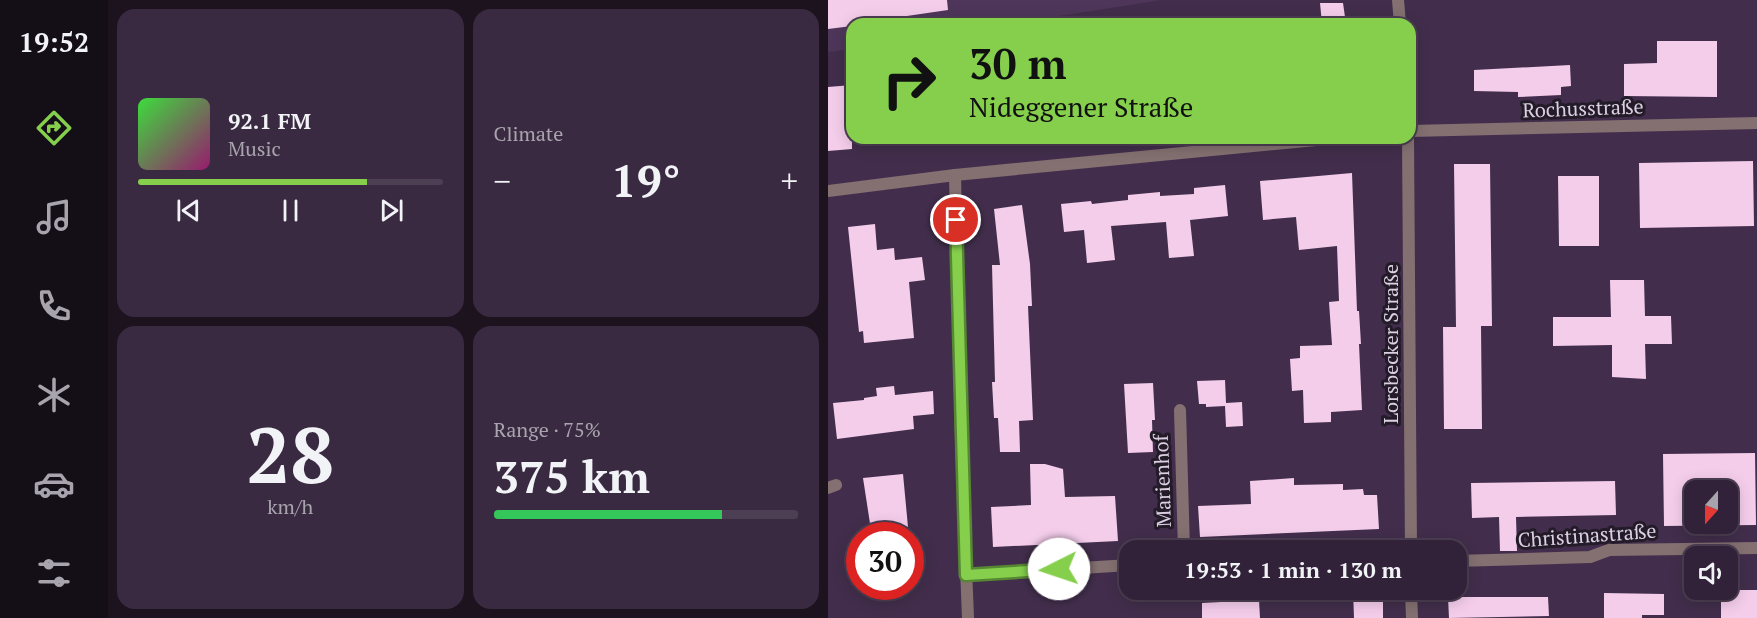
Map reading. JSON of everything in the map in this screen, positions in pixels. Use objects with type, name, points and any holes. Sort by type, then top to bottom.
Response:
[{"type":"street","points":[[1398,0],[1400,18]]},
{"type":"street","name":"Rochusstraße","points":[[1416,131],[1757,123]]},
{"type":"street","points":[[828,191],[955,175],[1274,144]]},
{"type":"street","name":"Lorsbecker Straße","points":[[1408,144],[1411,540]]},
{"type":"street","points":[[955,175],[968,618]]},
{"type":"street","name":"Marienhof","points":[[1180,410],[1184,540]]},
{"type":"street","name":"Christinastraße","points":[[1467,561],[1590,557],[1609,549],[1757,548]]},
{"type":"street","points":[[966,575],[1119,566]]},
{"type":"street","points":[[1412,600],[1412,618]]},
{"type":"shaded area","points":[[828,0],[1161,0],[1047,18],[846,18],[846,50],[828,52]]},
{"type":"building","points":[[828,0],[947,0],[948,10],[893,18],[846,18],[846,27],[828,29]]},
{"type":"building","points":[[1320,3],[1343,3],[1345,18],[1321,18]]},
{"type":"building","points":[[1657,41],[1717,41],[1717,97],[1624,96],[1624,64],[1657,63]]},
{"type":"building","points":[[1570,65],[1571,86],[1561,87],[1561,95],[1518,97],[1518,92],[1474,91],[1474,70]]},
{"type":"building","points":[[846,86],[846,144],[852,144],[852,149],[828,151],[828,87]]},
{"type":"building","points":[[1753,161],[1754,226],[1640,228],[1639,163]]},
{"type":"building","points":[[1454,164],[1490,164],[1492,326],[1481,326],[1482,429],[1444,429],[1443,327],[1456,327]]},
{"type":"building","points":[[1352,173],[1362,410],[1331,412],[1331,422],[1304,423],[1303,390],[1292,391],[1290,359],[1300,358],[1300,346],[1332,345],[1329,302],[1339,301],[1337,246],[1299,250],[1296,217],[1263,220],[1260,181]]},
{"type":"building","points":[[1558,176],[1599,176],[1599,246],[1559,246]]},
{"type":"building","points":[[1225,185],[1228,216],[1190,220],[1194,256],[1169,258],[1166,222],[1111,226],[1115,260],[1087,263],[1084,230],[1064,232],[1061,204],[1091,201],[1092,204],[1128,200],[1128,195],[1160,192],[1160,196],[1194,194],[1194,188]]},
{"type":"building","points":[[1022,205],[1030,264],[1032,306],[1028,306],[1033,420],[1019,421],[1020,452],[1000,452],[998,418],[994,418],[992,382],[995,382],[992,265],[1000,265],[994,209]]},
{"type":"building","points":[[875,224],[877,250],[894,248],[895,260],[922,257],[925,280],[909,282],[914,338],[864,343],[863,331],[859,332],[848,227]]},
{"type":"building","points":[[1610,280],[1644,280],[1645,316],[1671,316],[1672,344],[1645,344],[1646,379],[1612,377],[1612,345],[1553,346],[1553,317],[1611,317]]},
{"type":"building","points":[[1225,380],[1226,403],[1242,402],[1243,426],[1226,427],[1225,406],[1206,407],[1206,404],[1199,404],[1197,381]]},
{"type":"building","points":[[1153,383],[1155,420],[1152,420],[1153,452],[1128,453],[1124,384]]},
{"type":"building","points":[[894,386],[895,395],[933,391],[934,414],[913,416],[914,429],[837,439],[833,403],[864,400],[864,398],[877,396],[876,388]]},
{"type":"building","points":[[1755,453],[1756,525],[1738,525],[1738,480],[1684,480],[1684,526],[1664,526],[1663,454]]},
{"type":"building","points":[[1030,464],[1045,464],[1063,469],[1065,497],[1115,496],[1118,541],[993,547],[991,507],[1031,505]]},
{"type":"building","points":[[903,474],[908,522],[870,522],[863,478]]},
{"type":"building","points":[[1294,478],[1294,485],[1343,484],[1343,490],[1363,489],[1364,495],[1377,495],[1379,529],[1200,537],[1198,506],[1251,504],[1250,481]]},
{"type":"building","points":[[1615,481],[1616,515],[1516,517],[1517,551],[1500,551],[1499,517],[1472,518],[1471,483]]},
{"type":"building","points":[[1738,590],[1757,590],[1757,618],[1721,618],[1721,600],[1738,600]]},
{"type":"building","points":[[1604,593],[1664,594],[1664,615],[1642,615],[1642,618],[1604,618]]},
{"type":"building","points":[[1467,597],[1548,597],[1549,616],[1449,618],[1448,600],[1467,600]]},
{"type":"building","points":[[1259,600],[1260,618],[1202,618],[1202,603]]},
{"type":"building","points":[[1353,600],[1383,600],[1383,618],[1354,618]]},
{"type":"route","points":[[956,220],[966,575],[1059,569]]}]
